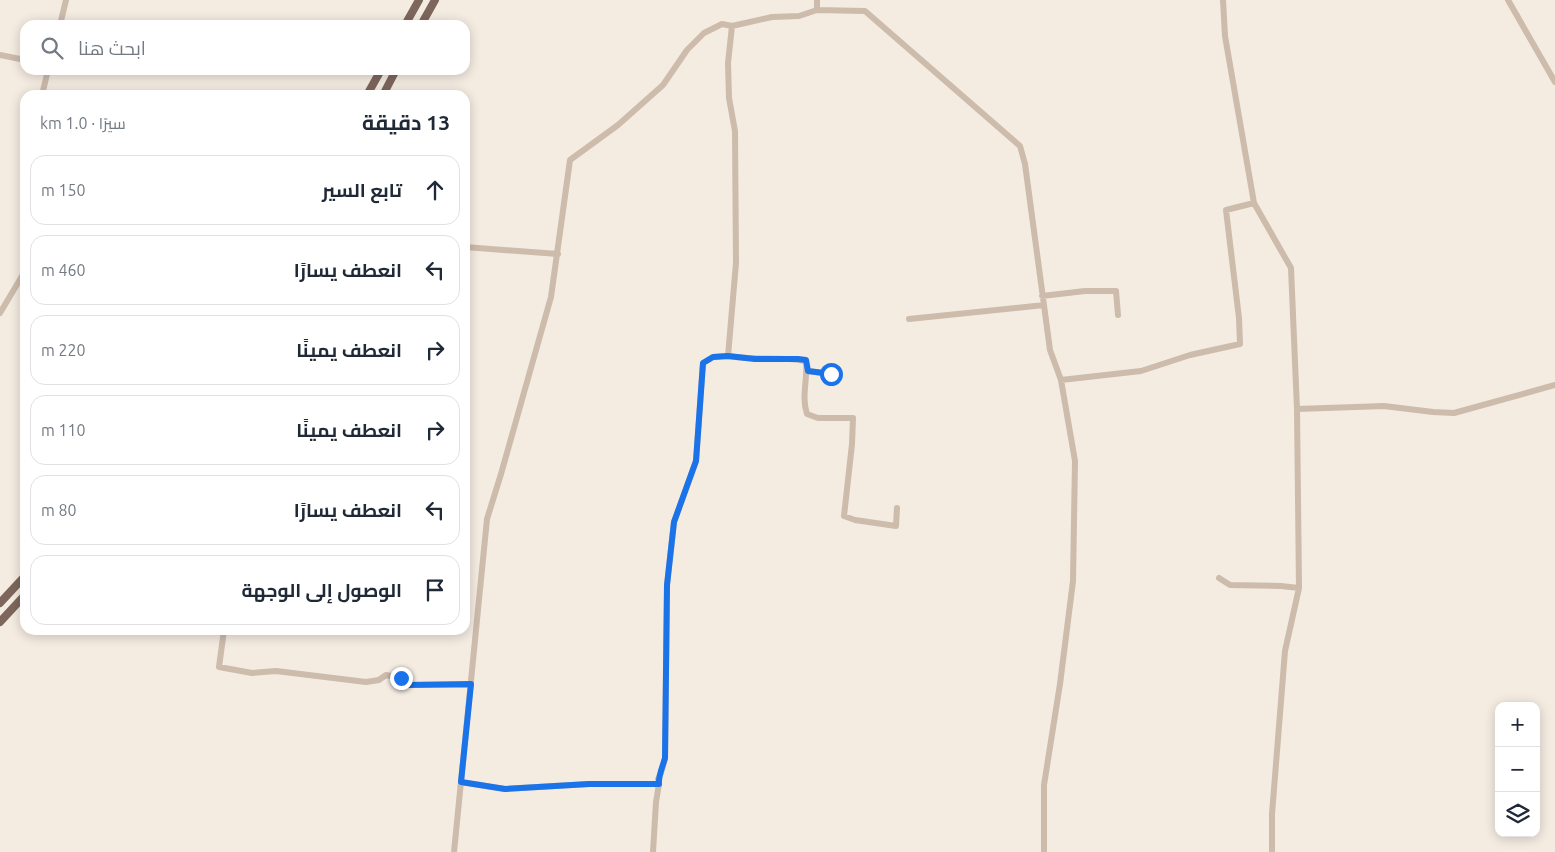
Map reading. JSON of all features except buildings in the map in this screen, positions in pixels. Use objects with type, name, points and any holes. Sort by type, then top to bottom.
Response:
[{"type":"main road","points":[[408,20],[419,0]]},
{"type":"main road","points":[[424,20],[435,0]]},
{"type":"main road","points":[[370,90],[378,75]]},
{"type":"main road","points":[[386,90],[393,75]]},
{"type":"main road","points":[[0,603],[20,581]]},
{"type":"main road","points":[[0,622],[20,600]]},
{"type":"street","points":[[61,20],[66,0]]},
{"type":"street","points":[[817,0],[817,10]]},
{"type":"street","points":[[1223,0],[1225,36],[1254,203],[1291,268],[1298,409],[1300,588],[1285,651],[1272,814],[1272,852]]},
{"type":"street","points":[[1508,0],[1555,82]]},
{"type":"street","points":[[454,852],[486,519],[499,481],[551,298],[570,160],[618,125],[663,85],[687,50],[704,33],[722,24],[732,26],[772,17],[799,16],[817,10],[865,11],[1020,146],[1050,350],[1061,380],[1075,461],[1073,581],[1060,684],[1044,785],[1044,852]]},
{"type":"street","points":[[728,356],[736,263],[735,131],[729,98],[728,63],[732,26]]},
{"type":"street","points":[[0,56],[20,59]]},
{"type":"street","points":[[43,90],[47,75]]},
{"type":"street","points":[[1061,380],[1140,371],[1190,355],[1240,344],[1239,318],[1226,210],[1254,203]]},
{"type":"street","points":[[470,247],[558,254]]},
{"type":"street","points":[[0,313],[20,280]]},
{"type":"street","points":[[1042,296],[1085,291],[1116,291],[1118,315]]},
{"type":"street","points":[[909,319],[1044,305]]},
{"type":"street","points":[[653,852],[658,779],[665,758],[667,585],[674,522],[696,461],[703,363],[713,357],[728,356],[747,359],[806,360],[808,371],[804,405],[806,414],[818,418],[853,418],[844,516],[855,520],[896,526],[897,508]]},
{"type":"street","points":[[808,371],[831,374]]},
{"type":"street","points":[[1298,409],[1384,406],[1454,413],[1555,385]]},
{"type":"street","points":[[1219,578],[1230,585],[1300,588]]},
{"type":"street","points":[[223,635],[219,667],[252,673],[276,671],[366,682],[379,680],[386,676],[401,678],[405,685],[471,684]]},
{"type":"street","points":[[461,782],[505,789],[589,784],[659,784]]},
{"type":"route","points":[[401,678],[405,685],[471,684],[461,782],[505,789],[589,784],[659,784],[658,779],[665,758],[667,585],[674,522],[696,461],[703,363],[713,357],[728,356],[755,359],[798,359],[806,360],[808,371],[831,374]]}]
